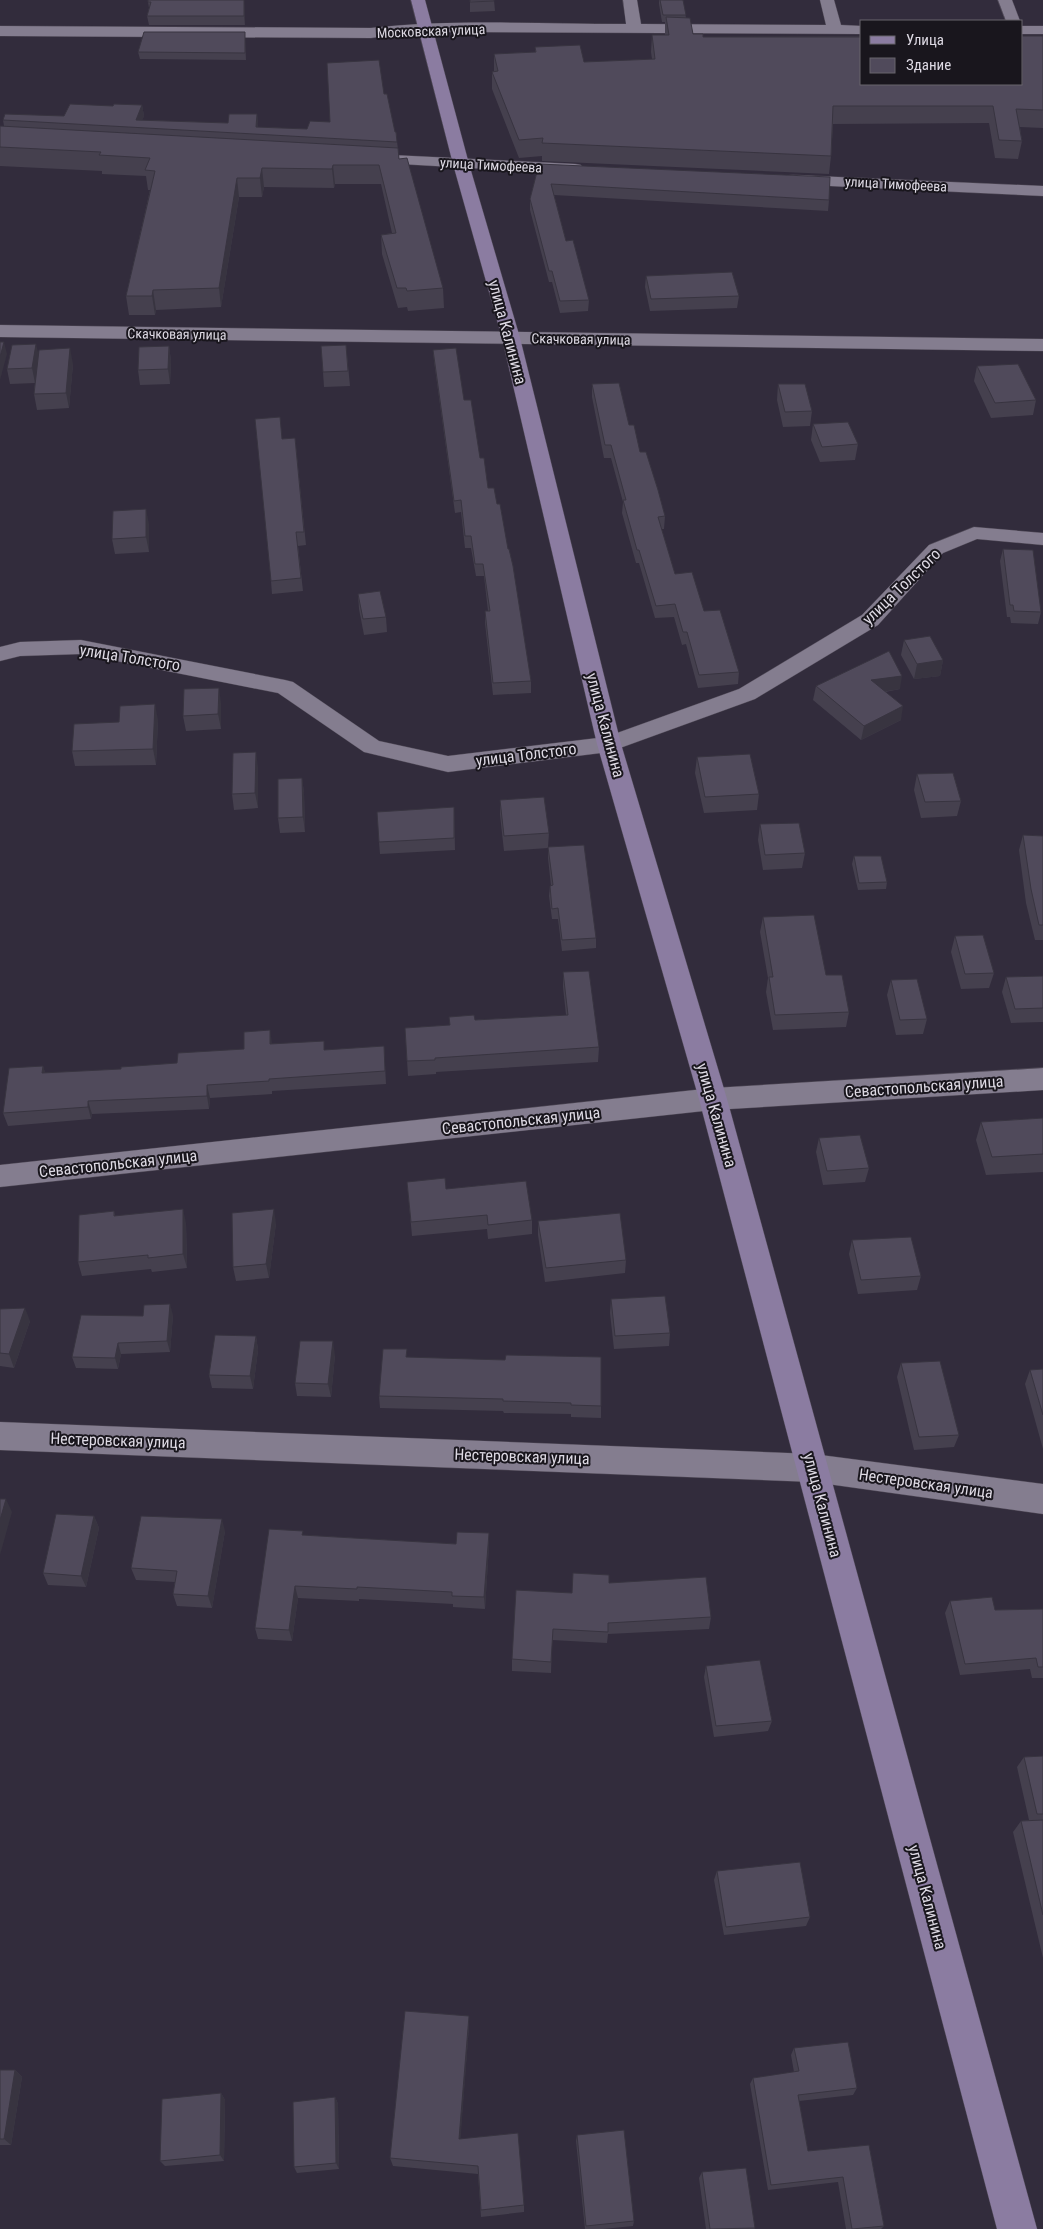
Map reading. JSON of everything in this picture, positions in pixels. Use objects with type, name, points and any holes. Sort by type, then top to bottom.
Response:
[{"type":"main road","name":"улица Калинина","points":[[418,0],[461,164],[511,338],[609,744],[713,1099],[1017,2229]]},
{"type":"street","points":[[630,0],[634,30]]},
{"type":"street","points":[[827,0],[835,30]]},
{"type":"street","points":[[1005,0],[1013,20]]},
{"type":"street","name":"Московская улица","points":[[0,31],[371,33],[406,29],[457,28],[860,30]]},
{"type":"street","points":[[1023,30],[1043,30]]},
{"type":"street","name":"улица Тимофеева","points":[[358,158],[592,170]]},
{"type":"street","name":"улица Тимофеева","points":[[778,179],[1043,192]]},
{"type":"street","name":"Скачковая улица","points":[[0,331],[1043,345]]},
{"type":"street","name":"улица Толстого","points":[[0,654],[20,649],[81,647],[285,687],[372,747],[448,764],[609,744],[747,694],[870,620],[936,550],[974,533],[1043,539]]},
{"type":"street","name":"Севастопольская улица","points":[[0,1176],[713,1099],[1043,1079]]},
{"type":"street","name":"Нестеровская улица","points":[[0,1436],[813,1468],[1043,1499]]},
{"type":"building","points":[[148,0],[244,0],[244,16],[147,16],[151,2],[148,2]]},
{"type":"building","points":[[470,0],[494,0],[494,1],[470,2]]},
{"type":"building","points":[[660,0],[683,0],[686,15],[663,15]]},
{"type":"building","points":[[666,17],[690,18],[693,34],[703,34],[703,37],[860,37],[860,85],[1023,85],[1023,36],[1043,36],[1043,110],[1016,109],[1022,141],[999,140],[993,106],[833,106],[831,156],[542,143],[543,138],[519,140],[492,72],[498,71],[494,54],[536,52],[535,47],[580,45],[584,62],[655,59],[652,35],[669,35]]},
{"type":"building","points":[[144,32],[245,32],[245,53],[138,52]]},
{"type":"building","points":[[379,60],[384,94],[387,94],[397,142],[3,120],[5,114],[64,116],[70,104],[113,106],[114,104],[142,105],[136,120],[228,123],[229,114],[257,114],[256,127],[307,129],[310,121],[330,122],[327,63]]},
{"type":"building","points":[[0,126],[398,148],[399,159],[407,158],[443,288],[407,291],[406,288],[397,288],[381,235],[396,233],[379,165],[333,165],[332,169],[262,168],[260,178],[237,178],[219,288],[153,290],[152,296],[126,296],[155,171],[145,170],[150,158],[99,155],[101,152],[0,147]]},
{"type":"building","points":[[539,164],[830,177],[829,200],[551,184],[566,241],[573,240],[589,300],[560,301],[552,271],[549,271],[530,199]]},
{"type":"building","points":[[732,272],[739,296],[651,299],[646,276]]},
{"type":"building","points":[[0,342],[4,342],[0,357]]},
{"type":"building","points":[[36,344],[32,368],[7,369],[12,345]]},
{"type":"building","points":[[346,345],[348,371],[323,372],[321,346]]},
{"type":"building","points":[[169,346],[168,369],[138,370],[139,347]]},
{"type":"building","points":[[70,348],[66,393],[34,394],[39,350]]},
{"type":"building","points":[[456,348],[464,400],[471,400],[480,458],[484,458],[488,488],[494,488],[497,504],[500,504],[513,566],[531,681],[493,683],[485,611],[490,611],[483,564],[475,564],[471,536],[465,536],[461,500],[454,501],[433,350]]},
{"type":"building","points":[[1018,364],[1036,400],[995,403],[977,366]]},
{"type":"building","points":[[619,383],[629,425],[634,425],[640,452],[646,452],[658,490],[665,516],[658,517],[675,574],[692,572],[704,611],[720,610],[739,672],[699,675],[687,632],[683,632],[675,604],[656,606],[623,500],[626,500],[611,445],[605,445],[592,384]]},
{"type":"building","points":[[778,384],[805,384],[812,411],[785,412]]},
{"type":"building","points":[[280,417],[282,439],[295,438],[304,532],[296,532],[301,578],[271,581],[255,419]]},
{"type":"building","points":[[848,422],[858,444],[822,447],[813,424]]},
{"type":"building","points":[[146,509],[146,537],[112,539],[113,511]]},
{"type":"building","points":[[1003,549],[1033,550],[1041,612],[1014,611],[1013,605],[1010,605]]},
{"type":"building","points":[[380,591],[386,617],[363,619],[358,594]]},
{"type":"building","points":[[930,636],[943,660],[917,664],[904,640]]},
{"type":"building","points":[[889,651],[902,676],[871,680],[903,706],[864,726],[816,686]]},
{"type":"building","points":[[219,688],[218,714],[183,716],[184,689]]},
{"type":"building","points":[[155,704],[153,749],[72,751],[74,724],[119,722],[120,706]]},
{"type":"building","points":[[256,752],[255,793],[232,794],[233,753]]},
{"type":"building","points":[[750,754],[759,794],[705,797],[697,757]]},
{"type":"building","points":[[953,773],[961,801],[925,802],[917,774]]},
{"type":"building","points":[[302,778],[303,817],[278,818],[278,779]]},
{"type":"building","points":[[544,797],[549,833],[504,836],[500,800]]},
{"type":"building","points":[[454,807],[454,838],[379,842],[377,812]]},
{"type":"building","points":[[799,823],[805,853],[765,855],[760,824]]},
{"type":"building","points":[[1023,835],[1043,836],[1043,925],[1039,925],[1031,889]]},
{"type":"building","points":[[584,845],[596,938],[562,940],[558,908],[552,909],[550,886],[553,885],[548,847]]},
{"type":"building","points":[[854,856],[881,856],[887,882],[859,883]]},
{"type":"building","points":[[814,915],[826,975],[842,975],[849,1012],[775,1015],[769,977],[773,977],[763,917]]},
{"type":"building","points":[[983,935],[994,973],[965,974],[955,936]]},
{"type":"building","points":[[589,971],[599,1047],[407,1061],[405,1028],[450,1025],[449,1017],[474,1015],[475,1020],[568,1015],[563,972]]},
{"type":"building","points":[[1043,976],[1043,1008],[1015,1009],[1006,977]]},
{"type":"building","points":[[917,979],[927,1019],[900,1020],[891,980]]},
{"type":"building","points":[[270,1030],[270,1044],[324,1041],[324,1050],[384,1046],[385,1071],[207,1085],[207,1096],[88,1101],[88,1107],[3,1113],[9,1068],[43,1066],[42,1073],[121,1069],[121,1067],[177,1063],[178,1053],[244,1049],[244,1032]]},
{"type":"building","points":[[1043,1118],[1043,1154],[992,1157],[981,1122]]},
{"type":"building","points":[[860,1135],[869,1168],[827,1171],[819,1138]]},
{"type":"building","points":[[445,1178],[446,1189],[526,1181],[532,1220],[488,1225],[487,1215],[411,1222],[407,1182]]},
{"type":"building","points":[[183,1209],[183,1254],[148,1258],[148,1255],[78,1262],[79,1215],[114,1211],[114,1216]]},
{"type":"building","points":[[274,1209],[266,1264],[233,1267],[232,1213]]},
{"type":"building","points":[[620,1213],[626,1260],[546,1268],[538,1221]]},
{"type":"building","points":[[911,1237],[921,1276],[861,1280],[852,1240]]},
{"type":"building","points":[[665,1296],[670,1333],[615,1336],[611,1299]]},
{"type":"building","points":[[170,1304],[167,1341],[118,1343],[115,1358],[72,1357],[81,1315],[143,1316],[144,1305]]},
{"type":"building","points":[[25,1308],[9,1354],[0,1353],[0,1309]]},
{"type":"building","points":[[215,1335],[256,1336],[250,1376],[209,1375]]},
{"type":"building","points":[[300,1341],[333,1341],[328,1384],[295,1383]]},
{"type":"building","points":[[383,1349],[407,1349],[406,1357],[505,1360],[506,1355],[601,1357],[601,1406],[503,1401],[503,1399],[379,1396]]},
{"type":"building","points":[[940,1361],[959,1435],[919,1437],[901,1363]]},
{"type":"building","points":[[1043,1369],[1043,1415],[1030,1370]]},
{"type":"building","points":[[0,1499],[6,1499],[0,1520]]},
{"type":"building","points":[[56,1514],[94,1516],[81,1576],[43,1573]]},
{"type":"building","points":[[141,1516],[222,1519],[208,1596],[173,1594],[177,1571],[131,1568]]},
{"type":"building","points":[[269,1529],[303,1531],[302,1535],[456,1544],[457,1532],[489,1533],[484,1597],[452,1596],[452,1592],[295,1586],[289,1630],[255,1628]]},
{"type":"building","points":[[573,1573],[609,1575],[609,1583],[706,1577],[711,1617],[608,1623],[608,1632],[553,1629],[551,1662],[512,1659],[516,1590],[572,1593]]},
{"type":"building","points":[[992,1597],[995,1610],[1043,1609],[1043,1667],[1038,1667],[1036,1658],[965,1664],[950,1601]]},
{"type":"building","points":[[760,1660],[772,1721],[716,1726],[706,1666]]},
{"type":"building","points":[[1043,1756],[1043,1814],[1037,1814],[1024,1757]]},
{"type":"building","points":[[1043,1820],[1043,1915],[1021,1821]]},
{"type":"building","points":[[800,1862],[810,1917],[726,1927],[717,1871]]},
{"type":"building","points":[[405,2011],[469,2016],[459,2139],[518,2133],[524,2205],[481,2210],[478,2166],[390,2158]]},
{"type":"building","points":[[848,2042],[857,2088],[798,2095],[808,2151],[869,2145],[884,2226],[852,2229],[843,2177],[771,2185],[753,2078],[799,2071],[794,2048]]},
{"type":"building","points":[[0,2070],[15,2070],[4,2139],[0,2139]]},
{"type":"building","points":[[221,2093],[220,2155],[160,2161],[162,2099]]},
{"type":"building","points":[[335,2097],[336,2163],[294,2167],[293,2102]]},
{"type":"building","points":[[624,2130],[634,2221],[586,2226],[577,2135]]},
{"type":"building","points":[[746,2168],[755,2228],[710,2229],[702,2172]]}]
